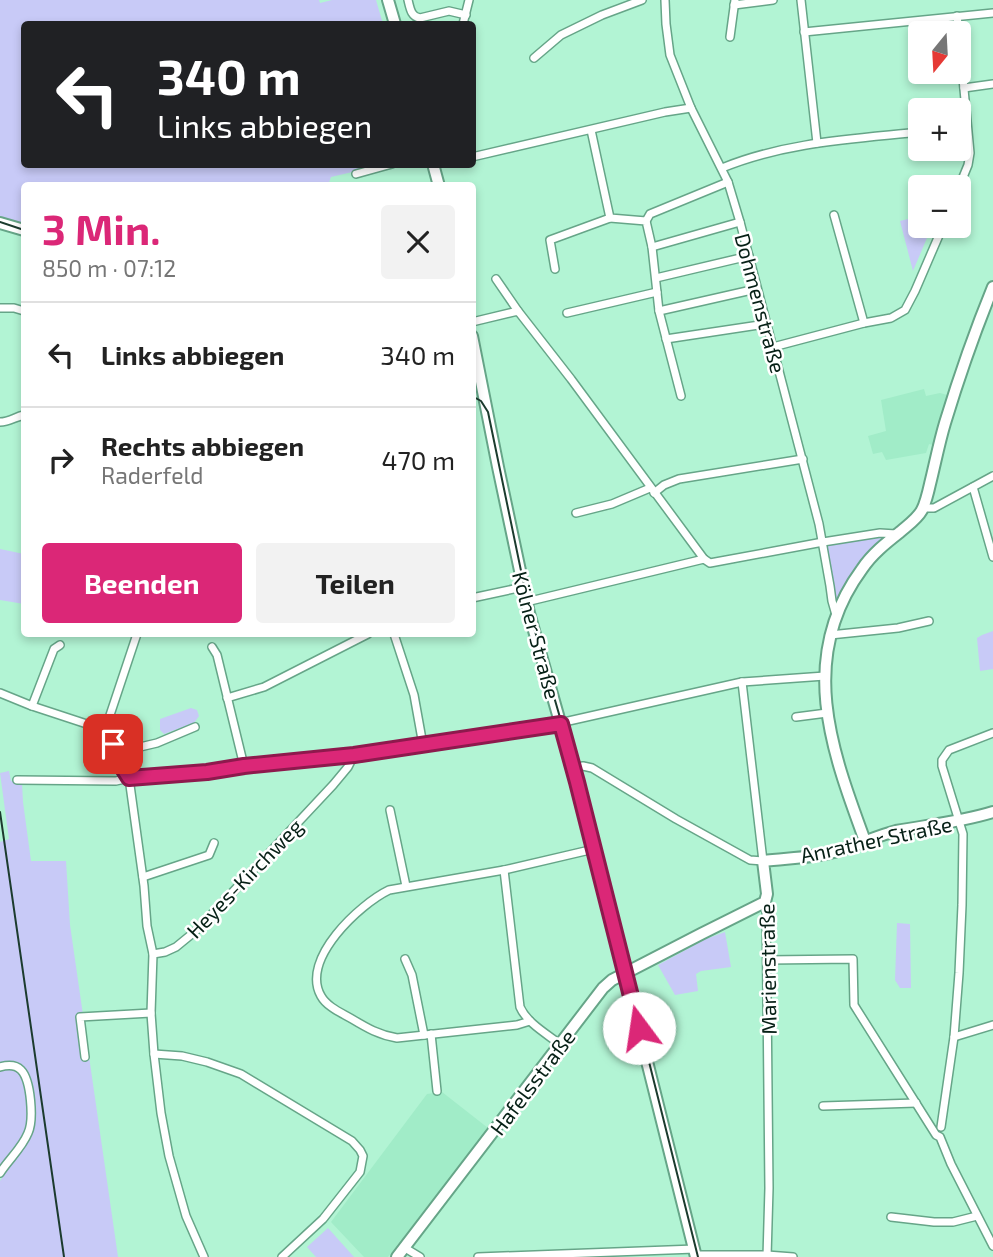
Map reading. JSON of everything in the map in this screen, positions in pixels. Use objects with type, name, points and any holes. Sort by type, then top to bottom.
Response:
[{"type":"main road","points":[[388,0],[394,21]]},
{"type":"main road","points":[[0,223],[21,229]]},
{"type":"main road","points":[[865,841],[841,775],[827,713],[825,676],[830,635],[838,610],[864,565],[914,521],[923,508],[945,423],[993,288]]},
{"type":"main road","name":"Kölner Straße","points":[[476,357],[526,602],[573,768],[696,1254]]},
{"type":"main road","points":[[476,392],[481,383]]},
{"type":"main road","points":[[476,398],[485,401]]},
{"type":"main road","name":"Anrather Straße","points":[[764,861],[821,855],[896,831],[959,821],[993,812]]},
{"type":"main road","name":"Marienstraße","points":[[764,861],[766,899]]},
{"type":"main road","name":"Hafelsstraße","points":[[401,1253],[612,980],[758,906],[766,899]]},
{"type":"street","points":[[408,0],[415,18],[449,11],[466,15]]},
{"type":"street","points":[[464,21],[469,0]]},
{"type":"street","points":[[534,58],[561,35],[642,0]]},
{"type":"street","name":"Dohmenstraße","points":[[665,0],[670,55],[691,108],[728,182],[740,222],[803,459],[823,542],[832,601],[838,610]]},
{"type":"street","points":[[730,37],[735,3],[773,0]]},
{"type":"street","points":[[801,0],[817,143]]},
{"type":"street","points":[[804,32],[993,13]]},
{"type":"street","points":[[957,16],[958,21]]},
{"type":"street","points":[[964,84],[965,98]]},
{"type":"street","points":[[964,88],[993,84]]},
{"type":"street","points":[[476,156],[691,108]]},
{"type":"street","points":[[591,130],[610,218]]},
{"type":"street","points":[[722,168],[752,157],[817,143],[908,133]]},
{"type":"street","points":[[356,174],[378,168]]},
{"type":"street","points":[[681,396],[659,311],[652,247],[646,221],[650,215],[728,182]]},
{"type":"street","points":[[834,215],[864,323]]},
{"type":"street","points":[[555,269],[550,240],[610,218],[646,221]]},
{"type":"street","points":[[652,247],[740,222]]},
{"type":"street","points":[[773,347],[891,318],[905,310],[938,238]]},
{"type":"street","points":[[656,278],[749,256]]},
{"type":"street","points":[[496,279],[652,490],[704,559],[710,563],[880,533],[897,534]]},
{"type":"street","points":[[659,311],[756,289]]},
{"type":"street","points":[[567,313],[657,292]]},
{"type":"street","points":[[0,308],[21,310]]},
{"type":"street","points":[[476,321],[518,311]]},
{"type":"street","points":[[666,339],[766,324]]},
{"type":"street","points":[[0,422],[21,415]]},
{"type":"street","points":[[576,513],[612,504],[679,479],[803,459]]},
{"type":"street","points":[[923,508],[934,508],[993,477]]},
{"type":"street","points":[[973,487],[993,557]]},
{"type":"street","points":[[526,602],[704,559]]},
{"type":"street","points":[[476,597],[523,587]]},
{"type":"street","points":[[830,635],[898,628],[929,621]]},
{"type":"street","points":[[105,730],[136,637]]},
{"type":"street","points":[[227,698],[264,687],[362,637]]},
{"type":"street","points":[[395,637],[414,695],[423,745]]},
{"type":"street","points":[[32,706],[54,649],[60,645]]},
{"type":"street","points":[[212,647],[217,655],[244,766]]},
{"type":"street","points":[[17,780],[116,781],[354,755],[561,724],[742,682],[825,676]]},
{"type":"street","name":"Marienstraße","points":[[742,682],[764,861]]},
{"type":"street","points":[[1,694],[105,730],[129,778],[147,926],[153,954],[151,1013],[161,1113],[173,1174],[186,1216],[204,1257]]},
{"type":"street","points":[[796,717],[827,713]]},
{"type":"street","points":[[113,744],[140,747],[195,727]]},
{"type":"street","points":[[938,1132],[954,1037],[962,905],[963,834],[942,760],[949,750],[993,733]]},
{"type":"street","name":"Heyes-Kirchweg","points":[[153,954],[176,947],[198,929],[333,785],[354,755]]},
{"type":"street","name":"Anrather Straße","points":[[573,768],[592,768],[750,860],[764,861]]},
{"type":"street","points":[[390,810],[406,886]]},
{"type":"street","points":[[143,877],[209,855],[214,843]]},
{"type":"street","points":[[530,1021],[517,1025],[397,1038],[383,1036],[328,1004],[321,996],[317,982],[318,967],[329,945],[347,922],[377,896],[389,890],[504,870],[594,849]]},
{"type":"street","points":[[504,870],[518,998],[522,1011],[530,1021],[561,1045]]},
{"type":"street","name":"Marienstraße","points":[[766,899],[769,1188],[767,1256]]},
{"type":"street","points":[[405,959],[412,975],[427,1034],[437,1091]]},
{"type":"street","points":[[767,960],[853,959],[853,1005],[916,1104],[938,1132],[993,1245]]},
{"type":"street","points":[[85,1057],[80,1017],[151,1013]]},
{"type":"street","points":[[954,1037],[993,1025]]},
{"type":"street","points":[[154,1054],[182,1056],[241,1074],[352,1141],[360,1150],[363,1156],[360,1172],[323,1219],[282,1257]]},
{"type":"street","points":[[0,1067],[14,1066],[24,1074],[32,1113],[30,1130],[0,1173]]},
{"type":"street","points":[[823,1106],[916,1104]]},
{"type":"street","points":[[891,1217],[953,1223],[977,1216]]},
{"type":"street","points":[[401,1253],[420,1257]]},
{"type":"street","points":[[478,1257],[696,1254],[793,1257]]},
{"type":"shaded area","points":[[0,0],[319,0],[320,3],[332,0],[376,0],[382,21],[21,21],[21,168],[369,168],[331,177],[329,182],[21,182],[21,224],[0,217]]},
{"type":"shaded area","points":[[908,219],[908,238],[927,238],[913,271],[900,221]]},
{"type":"shaded area","points":[[924,389],[926,396],[940,393],[951,396],[936,446],[929,444],[926,453],[886,460],[882,452],[873,454],[868,436],[886,431],[881,400]]},
{"type":"shaded area","points":[[882,536],[884,541],[836,599],[826,544]]},
{"type":"shaded area","points":[[0,549],[21,553],[21,604],[0,600]]},
{"type":"shaded area","points":[[993,631],[993,669],[980,671],[977,638]]},
{"type":"shaded area","points":[[191,708],[197,710],[199,716],[194,723],[164,734],[160,730],[160,719]]},
{"type":"shaded area","points":[[9,771],[11,781],[22,783],[31,861],[66,861],[70,925],[118,1257],[0,1257],[0,1181],[4,1175],[0,1175],[0,842],[9,839],[0,773]]},
{"type":"shaded area","points":[[897,923],[910,924],[911,988],[900,988],[895,980]]},
{"type":"shaded area","points":[[725,932],[731,967],[701,971],[696,974],[698,991],[675,995],[658,965],[706,939]]},
{"type":"shaded area","points":[[442,1092],[488,1128],[388,1257],[364,1257],[331,1222],[427,1094]]},
{"type":"shaded area","points":[[328,1228],[354,1257],[316,1257],[307,1247]]},
{"type":"tram line","points":[[0,222],[21,229]]},
{"type":"tram line","points":[[476,398],[488,412],[530,614],[579,783],[698,1257]]},
{"type":"tram line","points":[[0,812],[64,1257]]},
{"type":"route","points":[[113,744],[129,778],[354,755],[561,724],[639,1028]]}]
